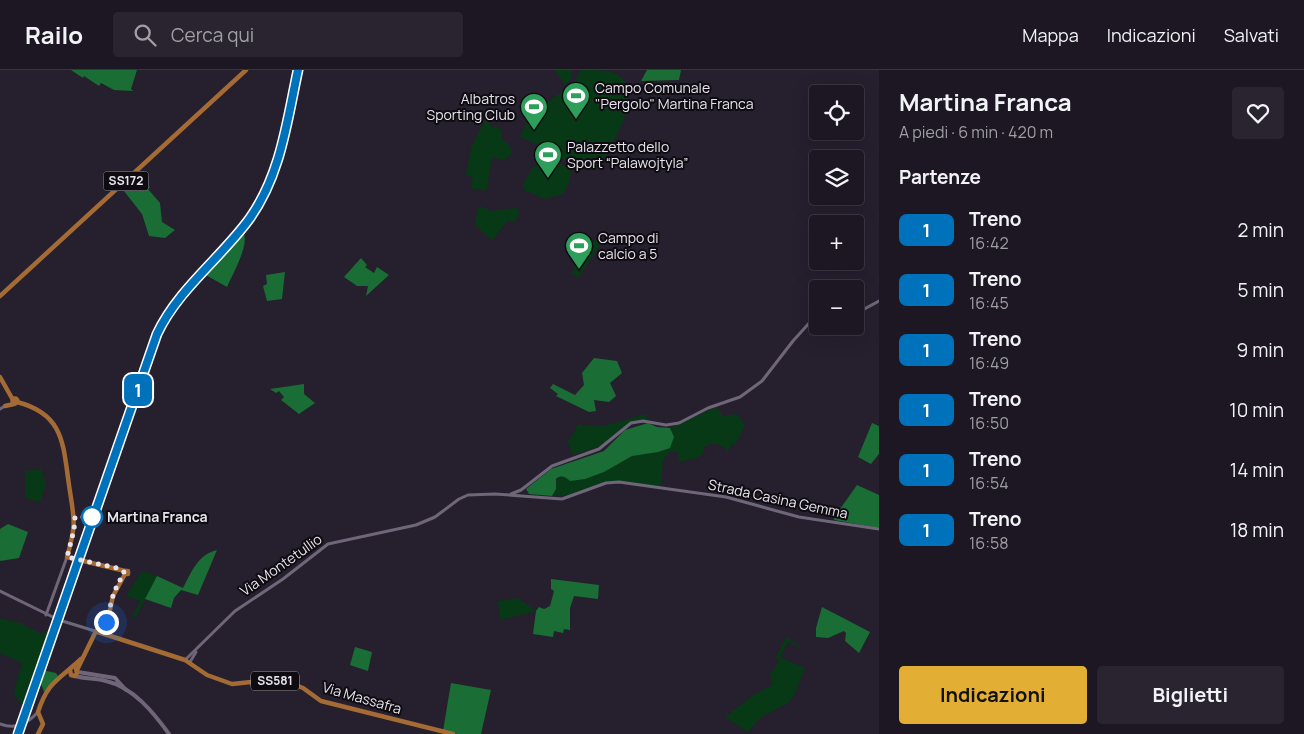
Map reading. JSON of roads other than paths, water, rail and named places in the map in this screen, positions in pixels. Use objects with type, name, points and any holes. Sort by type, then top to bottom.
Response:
[{"type":"main road","name":"SS172","points":[[0,296],[246,70]]},
{"type":"main road","points":[[0,377],[14,402]]},
{"type":"main road","points":[[2,408],[14,402],[35,408],[47,415],[62,439],[75,517],[70,557],[117,568],[125,574],[114,592],[108,619],[97,632],[74,672]]},
{"type":"main road","name":"Via Massafra","points":[[97,632],[187,661],[206,675],[232,684],[270,680],[290,683],[303,688],[322,701],[453,734]]},
{"type":"main road","points":[[74,672],[107,681],[128,692],[146,706],[170,734]]},
{"type":"main road","points":[[38,734],[43,724],[38,712],[44,694],[60,677],[74,672],[115,678],[128,692]]},
{"type":"main road","points":[[116,685],[119,681]]},
{"type":"street","points":[[864,309],[879,301]]},
{"type":"street","points":[[506,494],[526,487],[552,466],[599,450],[631,423],[643,421],[666,425],[679,423],[708,408],[740,397],[762,380],[809,323]]},
{"type":"street","name":"Strada Casina Gemma","points":[[506,494],[562,499],[606,483],[620,482],[726,497],[799,517],[879,529]]},
{"type":"street","points":[[526,487],[527,497]]},
{"type":"street","points":[[521,490],[522,496]]},
{"type":"street","points":[[521,490],[527,497]]},
{"type":"street","name":"Via Montetullio","points":[[187,661],[235,611],[283,579],[328,544],[416,525],[435,517],[458,499],[468,495],[506,494]]},
{"type":"street","points":[[46,615],[70,557]]},
{"type":"street","name":"Via Massafra","points":[[0,591],[46,615],[97,632]]},
{"type":"street","points":[[0,724],[12,727],[21,725],[38,712]]},
{"type":"railway","points":[[26,705],[157,334],[165,318],[176,303],[239,232],[261,201],[282,147],[298,70]]},
{"type":"train","name":"1","points":[[18,734],[157,334],[164,320],[246,222],[263,196],[273,176],[280,154],[298,70]]},
{"type":"place","name":"Campo Comunale \"Pergolo\" Martina Franca","points":[[576,120]]},
{"type":"place","name":"Albatros Sporting Club","points":[[534,131]]},
{"type":"place","name":"Palazzetto dello Sport “Palawojtyla”","points":[[548,179]]},
{"type":"place","name":"Campo di calcio a 5","points":[[579,270]]},
{"type":"place","name":"Martina Franca","points":[[92,517]]}]
